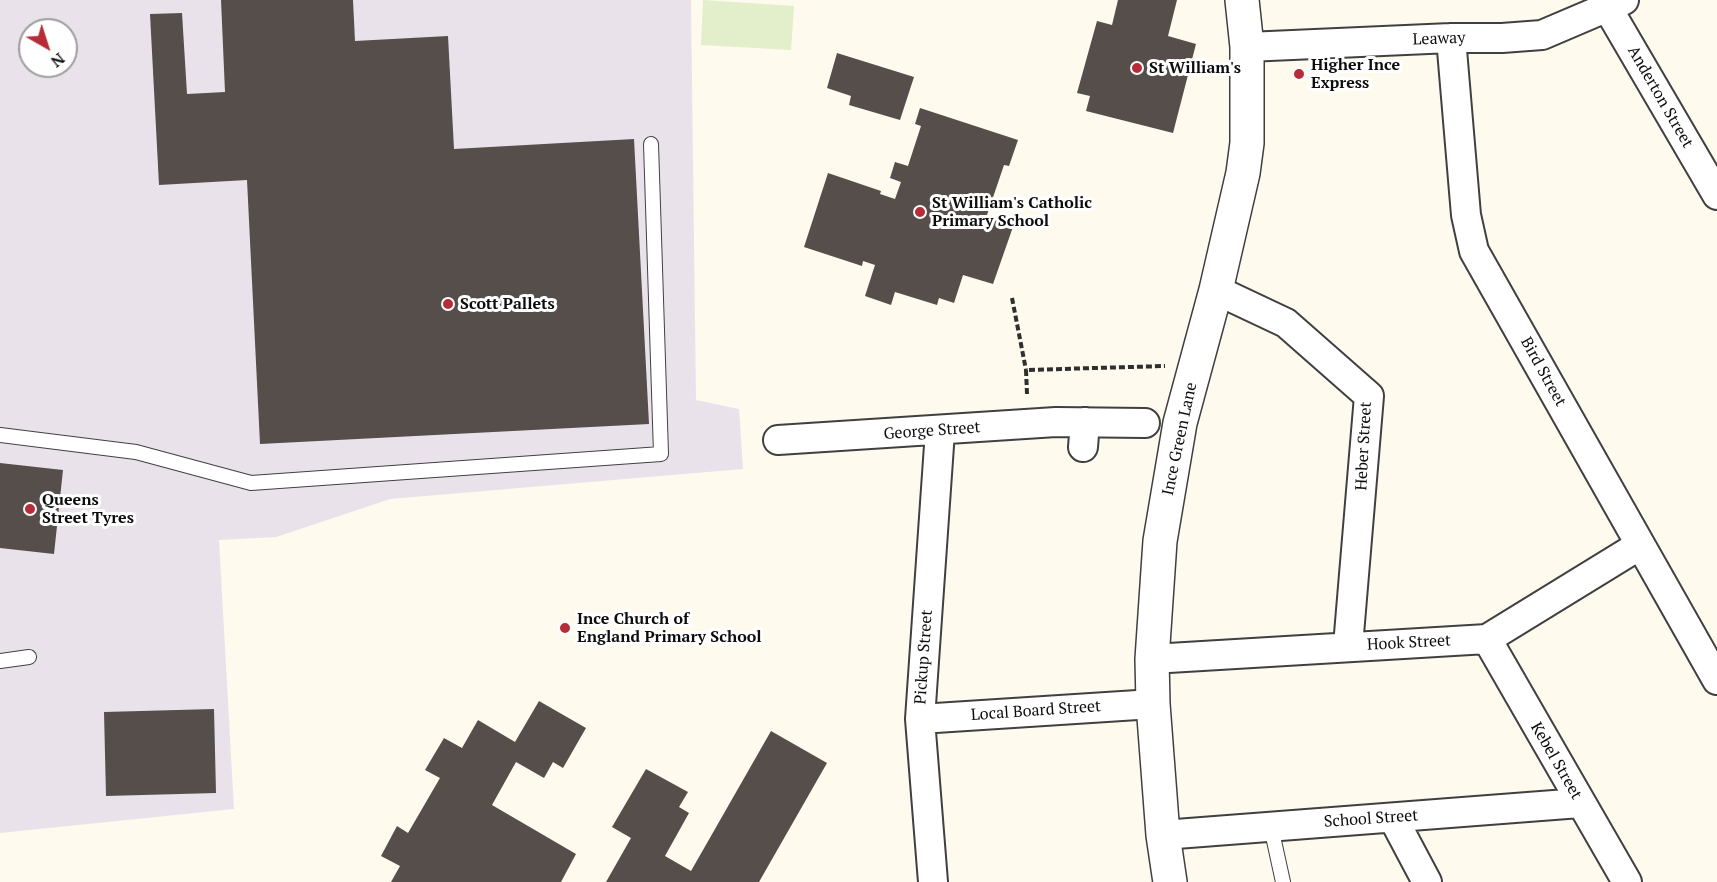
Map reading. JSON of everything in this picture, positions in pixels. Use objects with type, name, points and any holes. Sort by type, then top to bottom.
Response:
[{"type":"street","name":"Ince Green Lane","points":[[1170,882],[1163,835],[1153,704],[1152,659],[1160,541],[1180,423],[1216,290],[1243,173],[1247,143],[1247,46],[1242,0]]},
{"type":"street","name":"Leaway","points":[[1247,46],[1542,35],[1611,3]]},
{"type":"street","name":"Anderton Street","points":[[1611,3],[1717,195]]},
{"type":"street","name":"Bird Street","points":[[1451,38],[1466,215],[1474,251],[1717,680]]},
{"type":"street","name":"Heber Street","points":[[1216,290],[1286,323],[1369,396],[1348,646]]},
{"type":"street","name":"George Street","points":[[778,440],[1027,424],[1084,434],[1145,423]]},
{"type":"street","name":"Pickup Street","points":[[933,882],[920,718],[940,431]]},
{"type":"street","name":"Hook Street","points":[[1152,659],[1486,639],[1640,545]]},
{"type":"street","name":"Kebel Street","points":[[1486,639],[1627,882]]},
{"type":"street","name":"Local Board Street","points":[[920,718],[1153,704]]},
{"type":"street","name":"School Street","points":[[1163,835],[1580,802]]},
{"type":"street","points":[[1393,818],[1427,882]]},
{"type":"lane","points":[[0,435],[136,452],[251,483],[661,454],[651,144]]},
{"type":"lane","points":[[0,661],[30,657]]},
{"type":"lane","points":[[1271,827],[1283,882]]},
{"type":"path","points":[[1012,298],[1026,370],[1027,424]]},
{"type":"path","points":[[1026,370],[1196,366]]},
{"type":"shaded area","points":[[0,0],[691,0],[696,400],[739,409],[743,469],[390,499],[276,537],[219,540],[234,809],[0,833]]},
{"type":"green space","points":[[703,0],[794,6],[791,50],[701,45]]},
{"type":"building","name":"Scott Pallets","points":[[221,0],[353,0],[355,41],[448,36],[454,149],[634,139],[649,424],[260,444],[247,180],[159,185],[150,14],[182,13],[187,94],[225,92]]},
{"type":"building","name":"St William's","points":[[1118,0],[1177,0],[1168,36],[1196,44],[1173,133],[1086,111],[1090,96],[1077,93],[1097,21],[1112,25]]},
{"type":"building","points":[[837,53],[914,77],[900,120],[849,105],[851,96],[827,88]]},
{"type":"building","points":[[920,108],[1018,140],[1009,166],[1004,165],[987,215],[1014,224],[993,284],[963,275],[954,303],[939,298],[937,305],[895,292],[891,305],[865,296],[875,265],[863,261],[862,266],[804,247],[828,173],[881,191],[880,194],[895,199],[901,182],[890,178],[895,162],[908,166],[921,126],[915,124]]},
{"type":"building","name":"Queens Street Tyres","points":[[0,463],[63,470],[54,554],[0,548]]},
{"type":"building","points":[[539,701],[586,728],[563,768],[553,762],[544,778],[516,762],[492,805],[576,854],[561,882],[391,882],[400,866],[381,856],[397,826],[408,833],[440,778],[425,770],[444,738],[462,748],[478,720],[515,742]]},
{"type":"building","points":[[214,709],[216,793],[106,796],[104,712]]},
{"type":"building","points":[[771,731],[827,763],[759,882],[606,882],[631,838],[612,827],[646,769],[688,792],[679,807],[689,813],[665,856],[691,871]]},
{"type":"place","name":"St William's","points":[[1137,68]]},
{"type":"place","name":"Higher Ince Express","points":[[1299,74]]},
{"type":"place","name":"St William's Catholic Primary School","points":[[920,212]]},
{"type":"place","name":"Scott Pallets","points":[[448,304]]},
{"type":"place","name":"Queens Street Tyres","points":[[30,509]]},
{"type":"place","name":"Ince Church of England Primary School","points":[[565,628]]}]
